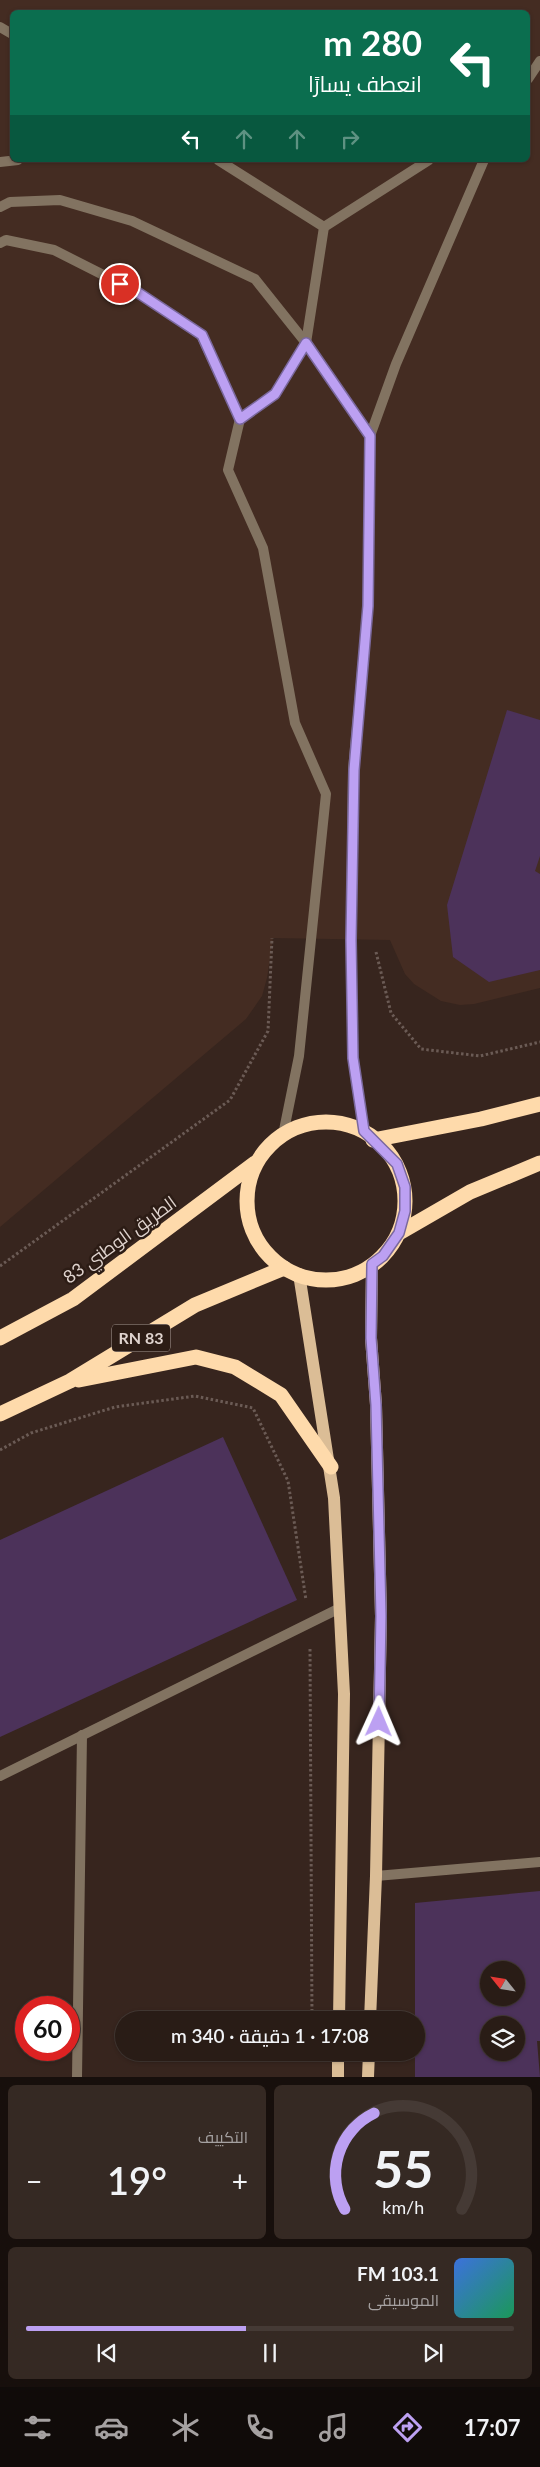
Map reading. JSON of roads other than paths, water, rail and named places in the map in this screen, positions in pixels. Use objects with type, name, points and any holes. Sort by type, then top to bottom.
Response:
[{"type":"highway","points":[[368,1135],[481,1119],[540,1104]]},
{"type":"highway","points":[[318,1122],[342,1123],[368,1135],[397,1164],[405,1187],[405,1211],[399,1233],[383,1256],[361,1272],[335,1280],[309,1278],[284,1268],[266,1253],[254,1233],[248,1211],[248,1188],[255,1163],[283,1135],[300,1126],[318,1122]]},
{"type":"highway","name":"الطريق الوطني 83","points":[[0,1338],[73,1299],[255,1163]]},
{"type":"highway","points":[[399,1233],[470,1192],[540,1163]]},
{"type":"highway","name":"RN 83","points":[[0,1414],[70,1381],[195,1305],[284,1268]]},
{"type":"highway","points":[[70,1381],[196,1358],[235,1367],[281,1395],[331,1467]]},
{"type":"main road","points":[[370,2011],[376,1876],[381,1616],[376,1405],[371,1338],[372,1264]]},
{"type":"main road","points":[[299,1274],[331,1467],[340,1608],[344,1694],[338,2011]]},
{"type":"main road","points":[[338,2061],[338,2077]]},
{"type":"main road","points":[[368,2077],[369,2061]]},
{"type":"street","points":[[530,76],[540,61]]},
{"type":"street","points":[[221,162],[324,226]]},
{"type":"street","points":[[240,419],[275,394],[306,343],[324,226],[425,162]]},
{"type":"street","points":[[368,1135],[353,1058],[351,940],[354,770],[368,606],[370,436],[396,364],[483,162]]},
{"type":"street","points":[[0,208],[10,202],[60,200],[132,221],[255,279],[306,343],[370,436]]},
{"type":"street","points":[[0,243],[6,240],[54,250],[137,292],[202,335],[240,419],[228,470],[264,548],[295,723],[326,794],[299,1056],[283,1135]]},
{"type":"street","points":[[0,1776],[340,1608]]},
{"type":"street","points":[[77,2077],[82,1735]]},
{"type":"street","points":[[376,1876],[540,1862]]}]
